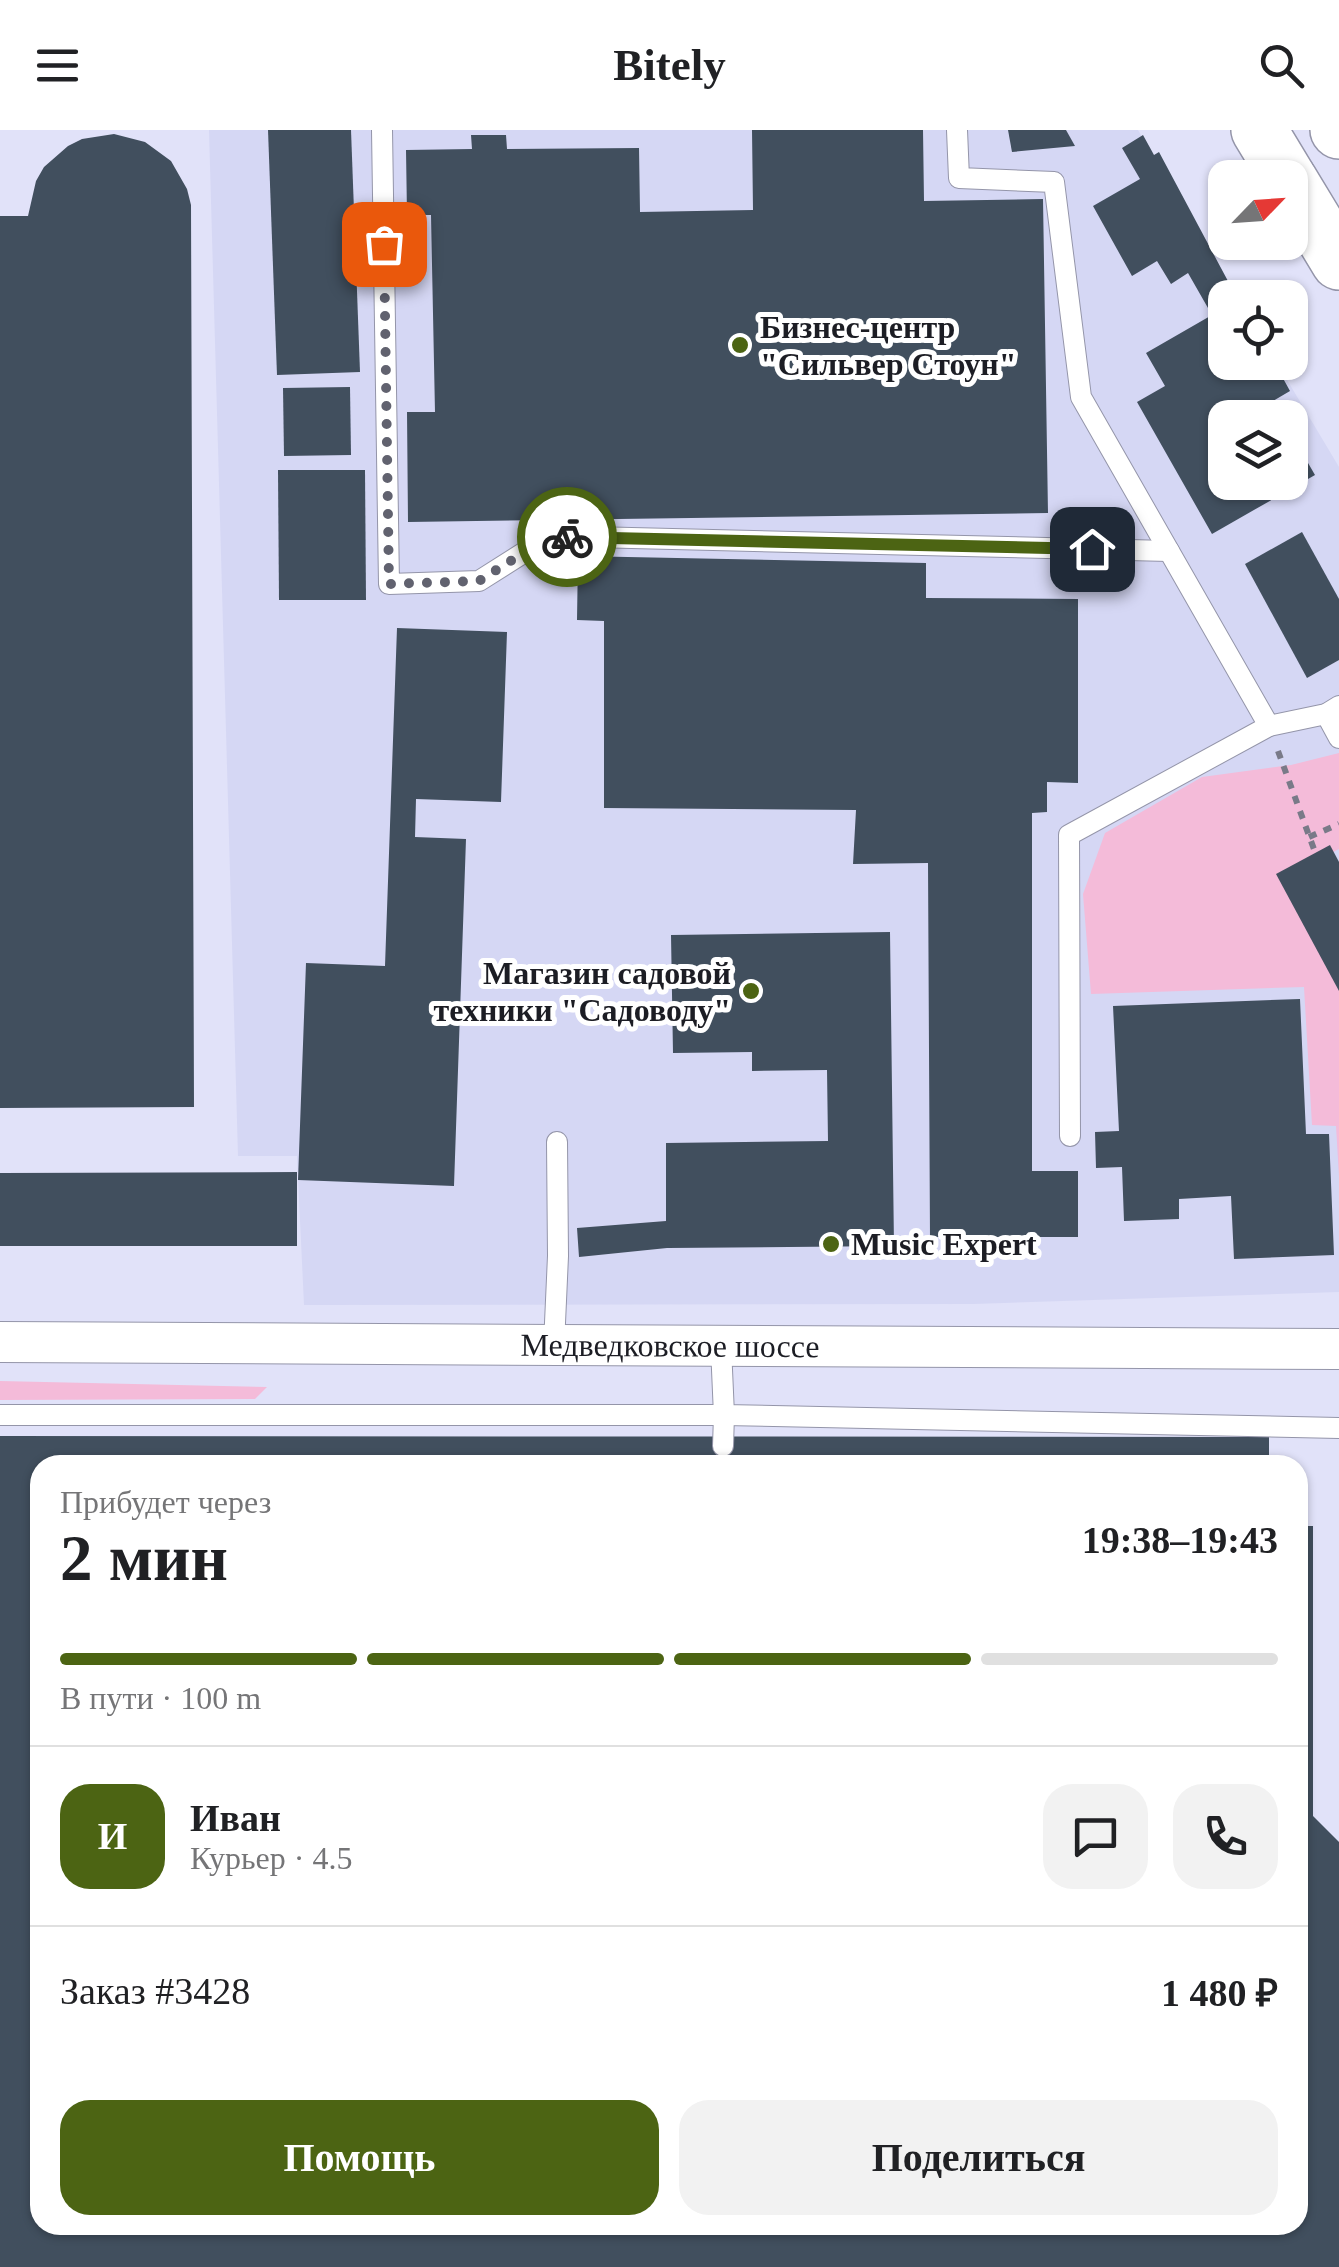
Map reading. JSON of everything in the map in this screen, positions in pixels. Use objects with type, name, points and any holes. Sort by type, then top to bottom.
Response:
[{"type":"main road","points":[[1259,130],[1277,160]]},
{"type":"main road","points":[[1308,211],[1339,262]]},
{"type":"street","name":"Медведковское шоссе","points":[[0,1342],[1339,1349]]},
{"type":"lane","points":[[382,130],[389,584],[479,581],[550,536],[1169,551]]},
{"type":"lane","points":[[957,130],[959,178],[1054,182],[1081,397],[1269,726]]},
{"type":"lane","points":[[1070,1136],[1069,835],[1269,726],[1332,710],[1339,738]]},
{"type":"lane","points":[[554,1345],[557,1142]]},
{"type":"lane","points":[[721,1346],[723,1446]]},
{"type":"lane","points":[[0,1415],[724,1415],[1339,1428]]},
{"type":"path","points":[[1269,726],[1316,852]]},
{"type":"path","points":[[1309,836],[1339,824]]},
{"type":"shaded area","points":[[209,130],[1138,130],[1208,247],[1208,260],[1216,260],[1228,280],[1208,280],[1208,380],[1287,380],[1299,400],[1208,400],[1208,500],[1308,500],[1308,415],[1339,467],[1339,1292],[974,1304],[304,1305],[297,1156],[238,1156]]},
{"type":"shaded area","points":[[1339,753],[1339,849],[1285,877],[1339,990],[1339,1176],[1336,1126],[1312,1125],[1304,987],[1091,994],[1083,894],[1105,833],[1202,777],[1291,765]]},
{"type":"shaded area","points":[[0,1381],[267,1387],[255,1399],[0,1400]]},
{"type":"building","points":[[268,130],[351,130],[360,372],[277,375]]},
{"type":"building","name":"Бизнес-центр \"Сильвер Стоун\"","points":[[752,130],[923,130],[924,201],[1043,199],[1048,513],[408,522],[407,412],[435,412],[431,215],[407,215],[406,150],[472,149],[471,135],[506,135],[507,149],[639,148],[640,212],[753,210]]},
{"type":"building","points":[[1008,130],[1066,130],[1075,146],[1012,152]]},
{"type":"building","points":[[114,134],[145,142],[171,161],[191,205],[194,1107],[0,1108],[0,216],[28,216],[36,181],[44,167],[68,146],[82,139]]},
{"type":"building","points":[[1143,135],[1154,155],[1159,152],[1208,244],[1208,260],[1217,260],[1227,280],[1208,280],[1208,308],[1188,273],[1171,284],[1157,261],[1132,276],[1093,206],[1140,179],[1122,148]]},
{"type":"building","points":[[1208,317],[1208,380],[1284,380],[1290,391],[1275,400],[1208,400],[1208,500],[1271,500],[1212,534],[1137,402],[1165,386],[1146,353]]},
{"type":"building","points":[[350,387],[351,455],[284,456],[283,388]]},
{"type":"building","points":[[278,470],[365,470],[366,600],[279,600]]},
{"type":"building","points":[[1302,532],[1339,599],[1339,660],[1307,678],[1245,564]]},
{"type":"building","points":[[578,556],[926,563],[926,598],[1078,599],[1078,783],[1047,782],[1047,812],[1032,813],[1032,1171],[1078,1171],[1078,1237],[930,1237],[928,863],[853,864],[856,810],[604,808],[604,621],[577,620]]},
{"type":"building","points":[[397,628],[507,632],[501,802],[416,799],[415,837],[466,839],[454,1186],[298,1180],[306,963],[385,966]]},
{"type":"building","points":[[1330,845],[1339,862],[1339,991],[1276,874]]},
{"type":"building","points":[[890,932],[894,1246],[667,1248],[579,1257],[577,1228],[666,1221],[666,1143],[828,1141],[827,1070],[752,1071],[752,1052],[673,1053],[671,935]]},
{"type":"building","points":[[1300,999],[1306,1134],[1329,1134],[1334,1255],[1234,1259],[1231,1196],[1179,1199],[1179,1219],[1124,1221],[1122,1167],[1096,1168],[1095,1132],[1119,1131],[1113,1006]]},
{"type":"building","points":[[297,1172],[297,1246],[0,1246],[0,1173]]},
{"type":"building","points":[[0,1436],[1269,1437],[1269,1455],[30,1455],[30,2235],[1308,2235],[1308,1526],[1313,1526],[1313,1816],[1339,1842],[1339,2267],[0,2267]]},
{"type":"way so far","points":[[384,244],[389,584],[479,581],[550,536],[567,537]]},
{"type":"place","name":"Бизнес-центр \"Сильвер Стоун\"","points":[[740,345]]},
{"type":"place","name":"Магазин садовой техники \"Садоводу\"","points":[[751,991]]},
{"type":"place","name":"Music Expert","points":[[831,1244]]},
{"type":"route","points":[[567,537],[1092,549]]}]
